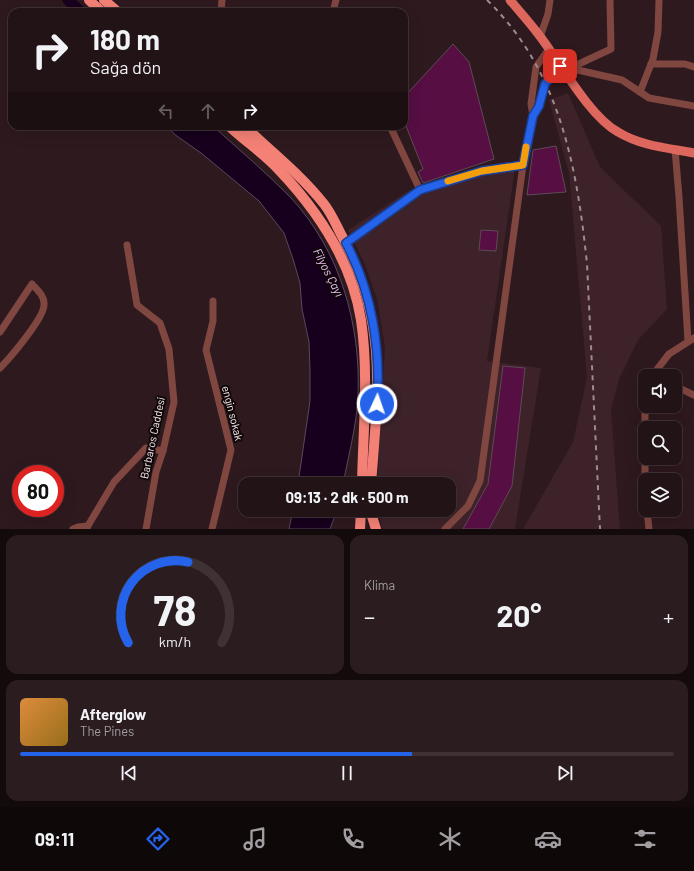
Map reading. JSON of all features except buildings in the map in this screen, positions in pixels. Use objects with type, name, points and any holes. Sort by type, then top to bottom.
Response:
[{"type":"highway","points":[[89,0],[98,8]]},
{"type":"highway","points":[[104,0],[113,8]]},
{"type":"highway","points":[[234,130],[279,170],[312,210],[334,242],[352,286],[361,320],[365,387],[362,477]]},
{"type":"highway","points":[[248,130],[304,180],[326,205],[355,260],[369,301],[376,346],[378,389],[371,477]]},
{"type":"highway","points":[[360,529],[361,517]]},
{"type":"highway","points":[[372,517],[376,529]]},
{"type":"main road","points":[[510,0],[540,36],[548,50],[597,114],[617,132],[641,143],[694,152]]},
{"type":"street","points":[[540,36],[548,14],[550,0]]},
{"type":"street","points":[[570,68],[611,49],[610,0]]},
{"type":"street","points":[[640,92],[651,64],[658,32],[659,0]]},
{"type":"street","points":[[533,116],[531,104],[536,67],[548,50]]},
{"type":"street","points":[[651,64],[685,64],[694,67]]},
{"type":"street","points":[[446,529],[468,506],[480,481],[523,165],[533,116],[539,106],[545,84],[560,66],[622,80],[648,98],[694,106]]},
{"type":"street","points":[[392,130],[420,190]]},
{"type":"street","points":[[657,369],[669,354],[691,340],[675,149]]},
{"type":"street","points":[[346,243],[420,190],[482,171],[523,165]]},
{"type":"street","name":"Barbaros Caddesi","points":[[127,245],[137,305],[160,323],[169,349],[174,402],[163,451],[156,472],[146,529]]},
{"type":"street","points":[[0,332],[32,284],[44,299],[44,309],[8,360],[0,368]]},
{"type":"street","name":"engin sokak","points":[[212,529],[231,450],[206,350],[213,321],[213,301]]},
{"type":"street","points":[[682,389],[694,395]]},
{"type":"street","points":[[645,413],[645,473]]},
{"type":"street","points":[[73,529],[78,527],[87,528],[114,482],[146,448],[163,451]]},
{"type":"street","points":[[648,517],[649,529]]},
{"type":"shaded area","points":[[568,93],[600,167],[661,226],[667,309],[638,340],[619,379],[611,410],[620,529],[523,529],[573,442],[587,377],[569,173],[549,100]]},
{"type":"shaded area","points":[[515,168],[487,361],[541,368],[515,529],[382,529],[379,517],[456,517],[456,477],[377,477],[385,347],[377,299],[364,262],[348,230],[408,191]]},
{"type":"water","points":[[170,130],[217,130],[291,198],[308,219],[323,242],[335,266],[351,317],[356,344],[358,370],[356,418],[344,477],[299,477],[310,401],[309,342],[302,309],[300,283],[284,233],[259,201]]},
{"type":"water","points":[[292,517],[334,517],[330,529],[289,529]]},
{"type":"waterway","name":"Filyos Çayı","points":[[68,0],[77,8]]},
{"type":"railway","points":[[487,0],[512,28],[532,58],[548,89],[561,122],[570,157],[583,228],[587,264],[600,529]]},
{"type":"slow traffic","points":[[448,181],[482,171],[523,165],[526,147]]},
{"type":"route","points":[[377,404],[378,389],[376,346],[369,301],[355,260],[346,243],[420,190],[482,171],[523,165],[533,116],[539,106],[545,84],[560,66]]}]
